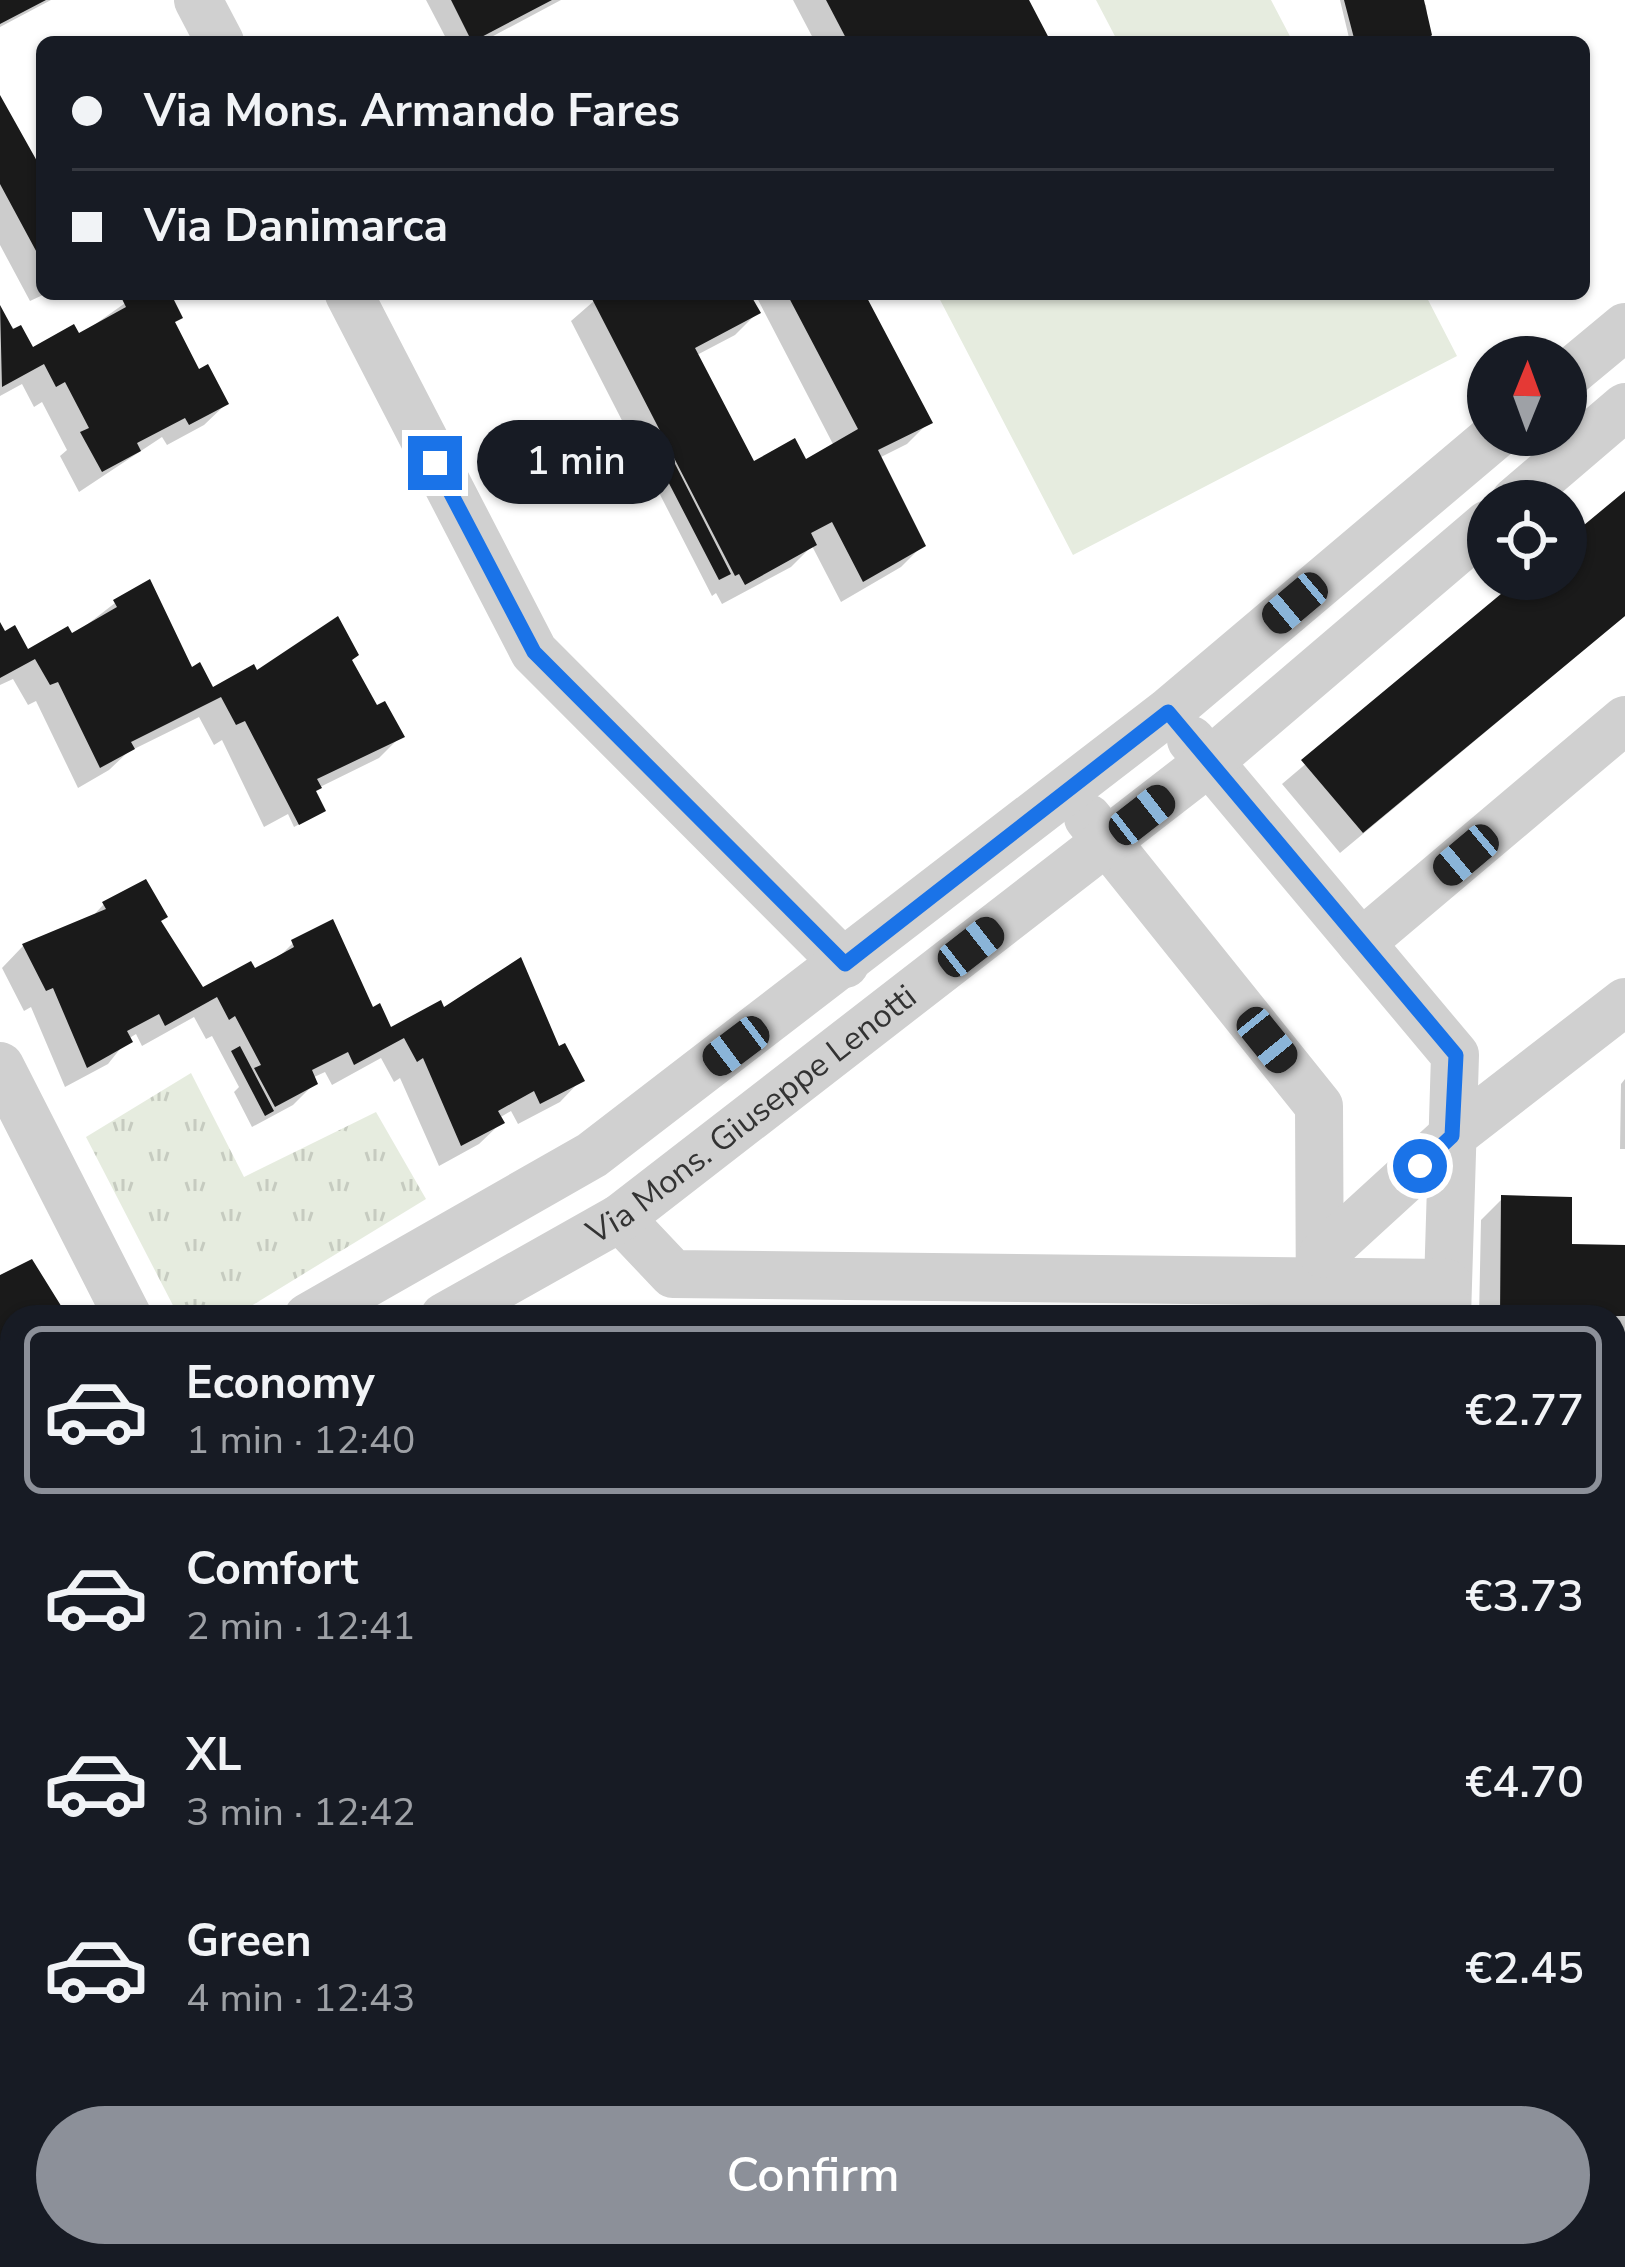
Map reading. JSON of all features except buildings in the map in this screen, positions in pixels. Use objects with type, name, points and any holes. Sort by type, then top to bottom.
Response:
[{"type":"street","points":[[198,0],[217,36]]},
{"type":"street","points":[[352,300],[534,652],[845,964]]},
{"type":"street","points":[[1587,359],[1625,327]]},
{"type":"street","points":[[1540,480],[1625,407]]},
{"type":"street","points":[[329,1305],[592,1155],[1168,712],[1471,456]]},
{"type":"street","name":"Via Mons. Giuseppe Lenotti","points":[[465,1305],[620,1218],[1209,762],[1467,542]]},
{"type":"street","points":[[620,1218],[673,1274],[759,1297],[1321,1284],[1447,1300],[1456,1055],[1168,712]]},
{"type":"street","points":[[1361,943],[1625,720]]},
{"type":"street","points":[[1066,790],[1319,1106],[1321,1284]]},
{"type":"street","points":[[1321,1284],[1452,1136],[1625,1002]]},
{"type":"street","points":[[0,1066],[122,1305]]},
{"type":"green space","points":[[1096,0],[1271,0],[1290,36],[1115,36]]},
{"type":"green space","points":[[940,300],[1428,300],[1457,356],[1073,555]]},
{"type":"green space","points":[[191,1073],[244,1177],[376,1112],[426,1199],[253,1305],[173,1305],[86,1137]]},
{"type":"route","points":[[435,463],[534,652],[845,964],[1168,712],[1456,1055],[1452,1136],[1420,1166]]}]
